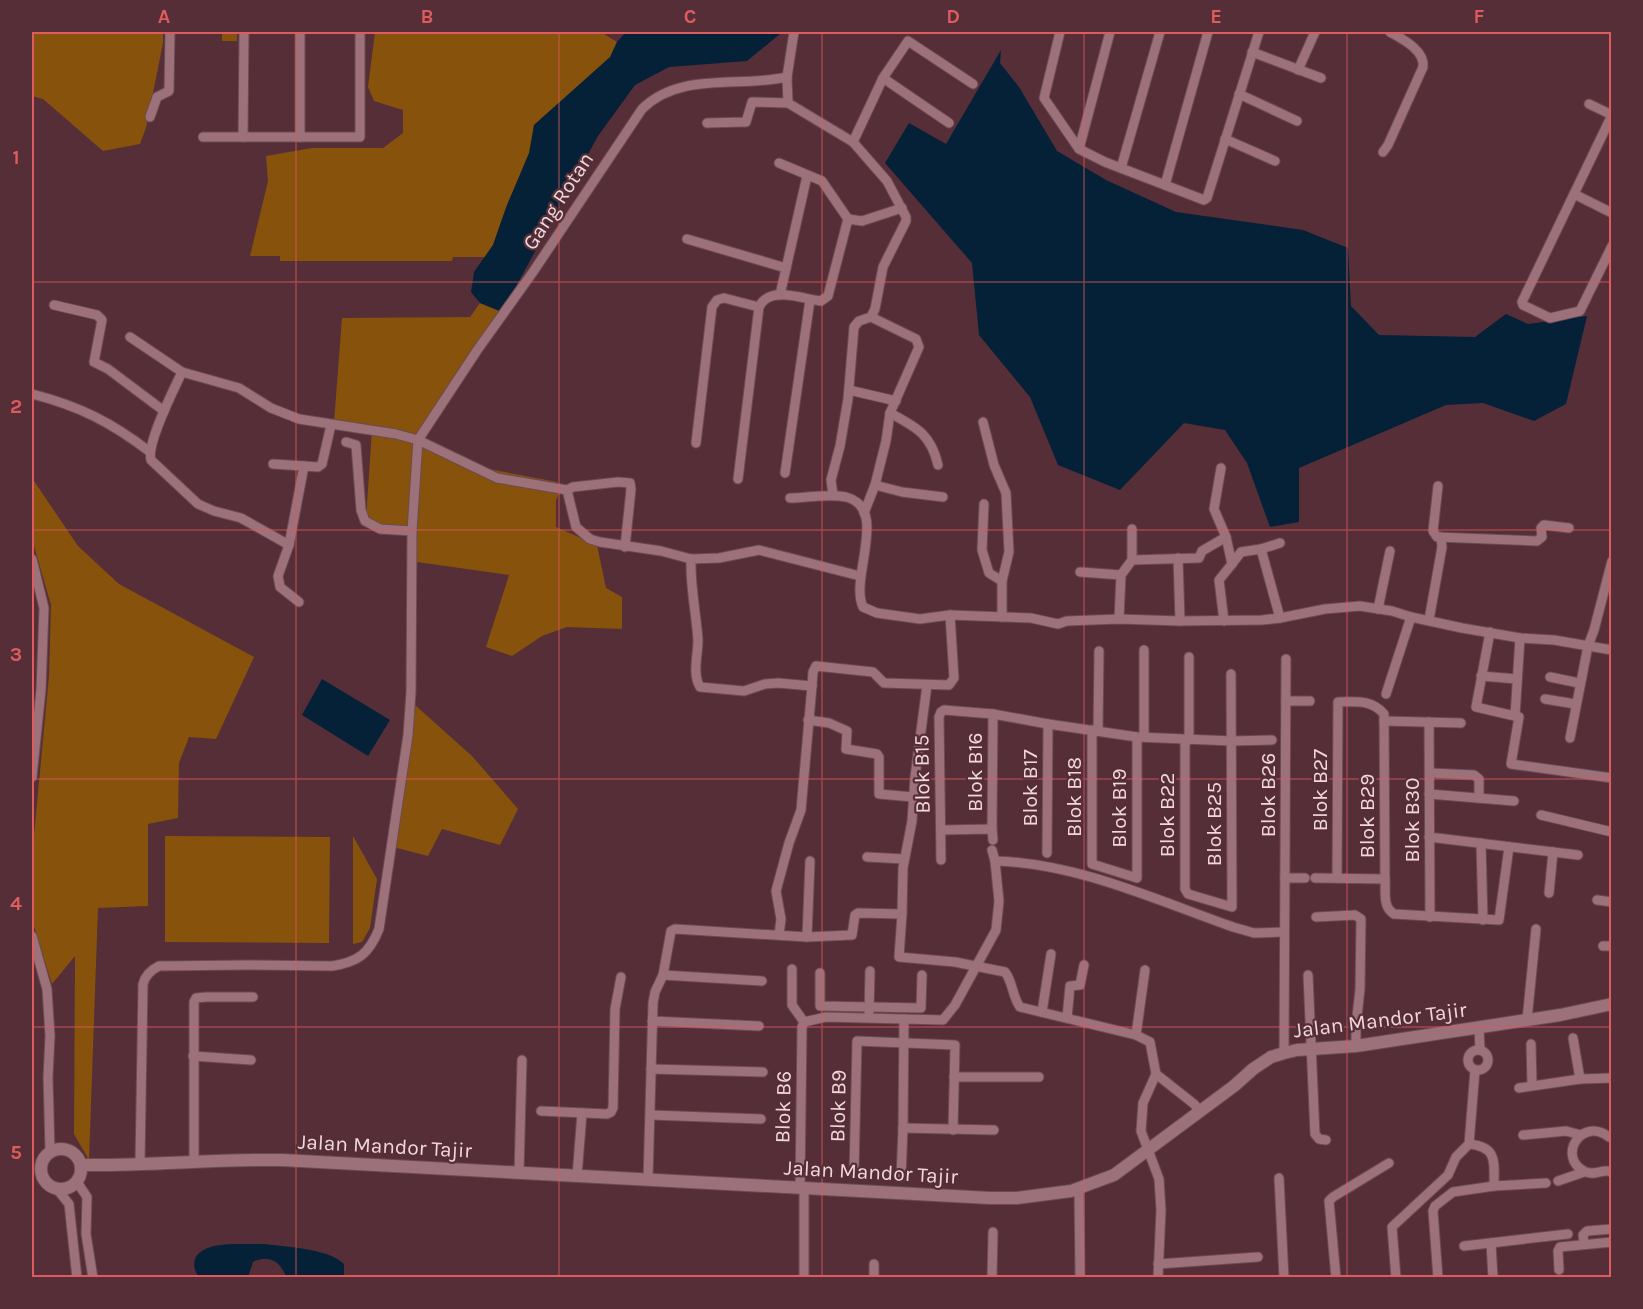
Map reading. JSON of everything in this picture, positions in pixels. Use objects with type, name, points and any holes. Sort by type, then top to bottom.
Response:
[{"type":"street","points":[[150,117],[157,97],[170,91],[170,32]]},
{"type":"street","points":[[243,137],[244,32]]},
{"type":"street","points":[[300,32],[300,137]]},
{"type":"street","points":[[202,137],[360,137],[360,32]]},
{"type":"street","points":[[788,103],[788,77],[794,32]]},
{"type":"street","points":[[1060,32],[1044,98],[1079,149],[1200,200],[1207,198],[1259,32]]},
{"type":"street","points":[[1079,149],[1110,32]]},
{"type":"street","points":[[1121,168],[1160,32]]},
{"type":"street","points":[[1165,185],[1208,32]]},
{"type":"street","points":[[1298,70],[1315,32]]},
{"type":"street","points":[[1383,152],[1423,67],[1420,55],[1390,32]]},
{"type":"street","points":[[853,142],[883,78],[908,41],[974,84]]},
{"type":"street","points":[[1252,52],[1321,78]]},
{"type":"street","name":"Gang Rotan","points":[[140,1162],[143,984],[153,969],[159,966],[248,964],[332,966],[354,961],[375,940],[382,913],[403,775],[410,701],[412,531],[418,440],[477,349],[533,272],[642,109],[650,101],[667,92],[692,85],[761,82],[788,77]]},
{"type":"street","points":[[883,78],[949,123]]},
{"type":"street","points":[[1239,94],[1297,121]]},
{"type":"street","points":[[707,123],[746,122],[752,102],[788,103],[853,142],[887,181],[902,208],[906,221],[883,267],[875,309],[871,317]]},
{"type":"street","points":[[1589,104],[1611,114],[1522,302],[1523,305],[1550,318],[1580,311],[1611,246]]},
{"type":"street","points":[[1225,139],[1275,161]]},
{"type":"street","points":[[779,163],[822,181],[848,219],[862,221],[902,208]]},
{"type":"street","points":[[780,295],[807,176]]},
{"type":"street","points":[[1574,194],[1611,213]]},
{"type":"street","points":[[738,479],[759,307],[762,300],[769,296],[780,295],[821,301],[828,296],[848,219]]},
{"type":"street","points":[[687,239],[786,268]]},
{"type":"street","points":[[696,443],[712,306],[717,300],[724,298],[759,307]]},
{"type":"street","points":[[785,473],[810,300]]},
{"type":"street","points":[[54,305],[97,315],[102,320],[94,362],[108,369],[164,411]]},
{"type":"street","points":[[833,495],[831,480],[840,446],[849,390],[854,327],[859,321],[871,317],[916,339],[919,347],[890,413],[875,485],[864,513]]},
{"type":"street","points":[[130,337],[182,372],[239,388],[271,408],[299,419],[377,430],[418,440],[497,478],[567,490],[573,487],[626,481],[630,483],[631,489],[625,547]]},
{"type":"street","points":[[182,372],[164,411],[150,452],[151,460],[198,504],[241,518],[289,546]]},
{"type":"street","points":[[849,390],[896,401]]},
{"type":"street","points":[[32,394],[53,399],[98,417],[150,452]]},
{"type":"street","points":[[890,413],[923,433],[935,452],[938,465]]},
{"type":"street","points":[[983,422],[994,465],[1006,493],[1009,552],[1002,581],[1002,617]]},
{"type":"street","points":[[273,464],[318,466],[322,464],[331,425]]},
{"type":"street","points":[[346,442],[356,444],[361,510],[365,521],[380,529],[412,531]]},
{"type":"street","points":[[298,602],[280,587],[278,576],[289,546],[304,466]]},
{"type":"street","points":[[1221,468],[1213,506],[1226,537],[1232,564]]},
{"type":"street","points":[[875,485],[902,492],[944,497]]},
{"type":"street","points":[[1438,486],[1433,531],[1435,536],[1540,541],[1542,537],[1540,528],[1544,525],[1569,528]]},
{"type":"street","points":[[567,490],[576,527],[590,539],[625,547],[661,551],[691,559],[719,558],[759,550],[860,576]]},
{"type":"street","points":[[790,498],[833,495],[849,498],[864,513],[868,519],[868,528],[860,576],[861,601],[866,608],[877,613],[920,619],[950,615],[1031,618],[1058,624],[1067,621],[1119,619],[1224,621],[1280,618],[1346,606],[1378,609],[1462,628],[1520,638],[1554,640],[1611,650]]},
{"type":"street","points":[[984,504],[982,550],[985,565],[989,573],[1002,581]]},
{"type":"street","points":[[1119,619],[1121,576],[1132,560],[1132,530]]},
{"type":"street","points":[[1132,560],[1199,558],[1202,551],[1226,537]]},
{"type":"street","points":[[1429,620],[1443,547],[1441,537]]},
{"type":"street","points":[[1224,621],[1219,580],[1241,552],[1280,543]]},
{"type":"street","points":[[1261,549],[1280,618]]},
{"type":"street","points":[[1378,609],[1390,551]]},
{"type":"street","points":[[1178,558],[1180,621]]},
{"type":"street","points":[[32,559],[44,608],[41,690],[32,777]]},
{"type":"street","points":[[691,559],[690,585],[698,642],[697,681],[700,687],[744,691],[765,684],[778,683],[812,686]]},
{"type":"street","points":[[1569,738],[1579,683],[1611,561]]},
{"type":"street","points":[[1080,572],[1121,576]]},
{"type":"street","points":[[779,935],[781,919],[776,891],[787,849],[801,810],[813,672],[816,666],[873,672],[884,683],[949,685],[954,678],[950,615]]},
{"type":"street","points":[[1386,694],[1411,617]]},
{"type":"street","points":[[1490,632],[1476,707],[1519,717],[1511,762],[1513,765],[1611,778]]},
{"type":"street","points":[[1515,716],[1520,638]]},
{"type":"street","name":"Blok B19","points":[[1137,878],[1144,650]]},
{"type":"street","name":"Blok B18","points":[[1100,651],[1095,730],[1092,864],[1137,878]]},
{"type":"street","name":"Blok B22","points":[[1189,657],[1185,890],[1188,894],[1232,907]]},
{"type":"street","name":"Blok B26","points":[[1284,1053],[1286,659]]},
{"type":"street","name":"Blok B25","points":[[1231,674],[1232,907]]},
{"type":"street","points":[[1481,676],[1517,679]]},
{"type":"street","points":[[1550,677],[1579,683]]},
{"type":"street","points":[[927,685],[909,840],[904,859],[899,957],[975,965],[1005,972],[1014,999],[1020,1007],[1136,1035],[1150,1042],[1156,1074],[1143,1103],[1141,1131],[1159,1179],[1158,1278]]},
{"type":"street","points":[[1545,699],[1575,704]]},
{"type":"street","points":[[1286,701],[1310,701]]},
{"type":"street","name":"Blok B27","points":[[1337,878],[1338,702],[1369,702],[1384,714],[1384,721]]},
{"type":"street","name":"Blok B15","points":[[941,860],[940,712],[944,710],[993,714]]},
{"type":"street","points":[[993,714],[1140,736],[1187,740],[1272,740]]},
{"type":"street","name":"Blok B16","points":[[904,1019],[943,1020],[955,1005],[996,930],[999,901],[992,845],[993,714]]},
{"type":"street","points":[[808,720],[829,723],[848,731],[845,747],[848,750],[877,754],[879,757],[879,794],[913,796]]},
{"type":"street","points":[[1384,721],[1461,723]]},
{"type":"street","name":"Blok B29","points":[[1384,721],[1386,905],[1388,911],[1394,914],[1430,917]]},
{"type":"street","name":"Blok B30","points":[[1429,722],[1430,917]]},
{"type":"street","name":"Blok B17","points":[[1047,853],[1048,724]]},
{"type":"street","points":[[1430,773],[1474,775],[1479,780],[1479,798]]},
{"type":"street","points":[[1429,794],[1514,801]]},
{"type":"street","points":[[1541,815],[1611,832]]},
{"type":"street","points":[[941,830],[992,830]]},
{"type":"street","points":[[1429,837],[1578,855]]},
{"type":"street","points":[[1481,843],[1483,920]]},
{"type":"street","points":[[1430,917],[1499,920],[1509,846]]},
{"type":"street","points":[[1549,892],[1553,852]]},
{"type":"street","points":[[867,857],[904,859]]},
{"type":"street","points":[[807,937],[810,861]]},
{"type":"street","points":[[995,861],[1025,862],[1078,872],[1254,933],[1284,932]]},
{"type":"street","points":[[1285,878],[1305,878]]},
{"type":"street","points":[[1315,878],[1385,879]]},
{"type":"street","points":[[1598,900],[1611,902]]},
{"type":"street","points":[[648,1179],[652,1021],[655,992],[663,975],[670,934],[675,929],[807,937],[852,934],[855,915],[858,913],[902,914]]},
{"type":"street","points":[[1316,917],[1355,915],[1361,919],[1356,1046]]},
{"type":"street","points":[[1527,1020],[1536,929]]},
{"type":"street","points":[[32,936],[47,989],[50,1036],[48,1077],[50,1151]]},
{"type":"street","points":[[1042,1012],[1051,954]]},
{"type":"street","points":[[1066,1018],[1070,986],[1080,985],[1084,965]]},
{"type":"street","points":[[792,969],[792,1005],[803,1024],[826,1017],[904,1019],[901,1177]]},
{"type":"street","points":[[1136,1035],[1145,970]]},
{"type":"street","points":[[869,1018],[870,971]]},
{"type":"street","points":[[820,973],[820,1006],[869,1007],[921,1008],[922,975]]},
{"type":"street","points":[[663,975],[762,981]]},
{"type":"street","points":[[1308,975],[1315,1134],[1319,1139],[1326,1140]]},
{"type":"street","points":[[541,1111],[607,1114],[611,1112],[613,1108],[615,1009],[621,977]]},
{"type":"street","points":[[194,1162],[193,1007],[196,999],[206,997],[253,997]]},
{"type":"street","name":"Jalan Mandor Tajir","points":[[81,1165],[134,1166],[282,1160],[990,1198],[1035,1196],[1079,1189],[1114,1175],[1234,1086],[1253,1069],[1272,1057],[1284,1053],[1356,1046],[1527,1020],[1611,1004]]},
{"type":"street","points":[[652,1021],[759,1026]]},
{"type":"street","name":"Blok B6","points":[[803,1024],[804,1278]]},
{"type":"street","points":[[1396,1278],[1392,1227],[1448,1175],[1456,1157],[1469,1144],[1475,1070],[1468,1063],[1468,1056],[1473,1051],[1480,1050],[1479,1027]]},
{"type":"street","points":[[1573,1038],[1580,1079]]},
{"type":"street","name":"Blok B9","points":[[854,1173],[857,1041],[904,1043]]},
{"type":"street","points":[[904,1043],[955,1045],[953,1130]]},
{"type":"street","points":[[1531,1044],[1532,1085]]},
{"type":"street","points":[[194,1056],[251,1060]]},
{"type":"street","points":[[519,1173],[522,1060]]},
{"type":"street","points":[[651,1069],[763,1072]]},
{"type":"street","points":[[1156,1074],[1200,1111]]},
{"type":"street","points":[[954,1077],[1039,1077]]},
{"type":"street","points":[[1519,1088],[1580,1079],[1611,1078]]},
{"type":"street","points":[[577,1176],[582,1113]]},
{"type":"street","points":[[651,1116],[761,1119]]},
{"type":"street","points":[[903,1128],[994,1130]]},
{"type":"street","points":[[1523,1135],[1566,1131],[1581,1135],[1594,1131],[1611,1136]]},
{"type":"street","points":[[1581,1135],[1574,1144],[1572,1153],[1574,1162],[1584,1172],[1593,1174],[1606,1170],[1611,1172]]},
{"type":"street","points":[[1469,1144],[1481,1145],[1489,1150],[1494,1159],[1494,1186]]},
{"type":"street","points":[[57,1189],[65,1189],[77,1182],[81,1171],[76,1155],[67,1149],[57,1148],[50,1151],[41,1162],[37,1176],[57,1189],[69,1204],[77,1278]]},
{"type":"street","points":[[1336,1278],[1329,1201],[1389,1163]]},
{"type":"street","points":[[1558,1182],[1584,1172]]},
{"type":"street","points":[[1448,1175],[1453,1192]]},
{"type":"street","points":[[1279,1178],[1284,1278]]},
{"type":"street","points":[[77,1182],[87,1197],[86,1234],[93,1278]]},
{"type":"street","points":[[1438,1278],[1433,1211],[1435,1206],[1453,1192],[1494,1186],[1546,1183]]},
{"type":"street","points":[[1079,1189],[1080,1278]]},
{"type":"street","points":[[1584,1244],[1583,1235],[1587,1231],[1611,1229]]},
{"type":"street","points":[[992,1278],[993,1232]]},
{"type":"street","points":[[1464,1246],[1569,1234]]},
{"type":"street","points":[[1559,1270],[1558,1248],[1611,1242]]},
{"type":"street","points":[[1491,1243],[1493,1278]]},
{"type":"street","points":[[1158,1264],[1258,1257]]},
{"type":"street","points":[[874,1264],[874,1278]]},
{"type":"shaded area","points":[[32,32],[163,32],[163,43],[146,128],[140,144],[103,151],[43,99],[32,96]]},
{"type":"shaded area","points":[[222,32],[237,32],[237,41],[222,41]]},
{"type":"shaded area","points":[[375,32],[601,32],[617,42],[611,57],[534,125],[530,153],[507,205],[493,245],[485,257],[453,257],[452,261],[280,261],[280,256],[250,256],[268,181],[266,156],[312,148],[383,148],[403,133],[403,110],[374,101],[368,87]]},
{"type":"shaded area","points":[[480,303],[502,312],[420,441],[473,466],[557,482],[557,493],[559,494],[556,500],[556,527],[597,545],[606,588],[622,597],[622,629],[567,627],[542,636],[512,656],[486,647],[509,575],[410,561],[411,527],[379,526],[366,519],[372,430],[334,422],[342,318],[470,317]]},
{"type":"shaded area","points":[[32,478],[78,546],[119,584],[254,657],[216,739],[189,737],[179,763],[178,818],[148,824],[148,906],[98,908],[89,1160],[74,1134],[75,956],[52,984],[32,920],[32,856],[49,676],[51,605],[32,539]]},
{"type":"shaded area","points":[[415,705],[472,756],[518,809],[500,845],[442,829],[428,856],[397,848],[397,822]]},
{"type":"shaded area","points":[[165,836],[330,837],[329,943],[165,942]]},
{"type":"shaded area","points":[[353,836],[377,879],[370,928],[362,942],[353,944]]},
{"type":"water","points":[[626,32],[780,32],[780,34],[747,61],[669,67],[635,85],[598,136],[502,312],[480,303],[471,292],[474,272],[493,245],[529,153],[534,125],[610,57],[617,42]]},
{"type":"water","points":[[1001,50],[1000,63],[1019,87],[1057,151],[1106,180],[1176,212],[1303,230],[1348,248],[1351,306],[1379,335],[1475,337],[1506,314],[1528,324],[1587,316],[1566,404],[1534,421],[1483,403],[1446,405],[1299,468],[1299,522],[1270,527],[1247,463],[1225,430],[1184,423],[1120,490],[1058,465],[1030,397],[979,335],[972,263],[885,163],[909,123],[946,144]]},
{"type":"water","points":[[322,679],[390,720],[368,756],[302,715]]},
{"type":"water","points":[[226,1244],[264,1244],[306,1249],[328,1255],[344,1264],[344,1277],[286,1277],[281,1267],[269,1259],[253,1262],[248,1277],[199,1277],[195,1271],[195,1259],[207,1248]]}]
